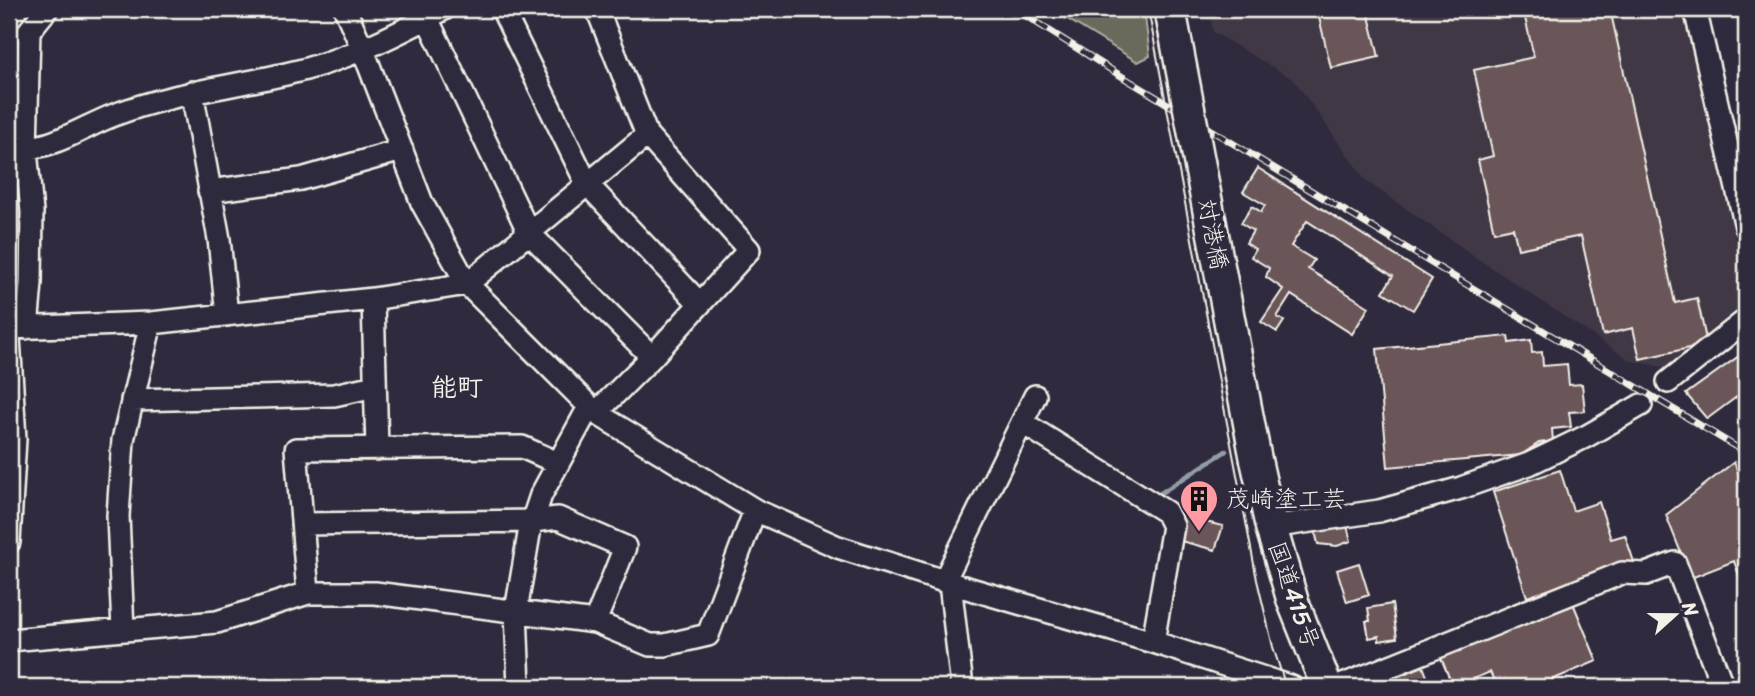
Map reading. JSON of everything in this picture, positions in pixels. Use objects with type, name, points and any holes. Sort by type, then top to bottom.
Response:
[{"type":"highway","name":"対港橋","points":[[1170,9],[1256,460]]},
{"type":"highway","name":"国道415号","points":[[1256,460],[1271,527],[1293,602],[1327,687]]},
{"type":"street","points":[[9,542],[15,439],[15,331],[31,283],[32,212],[17,149],[29,31],[47,9]]},
{"type":"street","points":[[345,9],[422,203],[467,284],[592,410],[755,510],[838,547],[1292,687]]},
{"type":"street","points":[[502,9],[587,184],[700,303]]},
{"type":"street","points":[[519,687],[516,611],[533,521],[541,495],[592,410],[652,357],[749,250],[647,135],[597,9]]},
{"type":"street","points":[[1695,9],[1746,228]]},
{"type":"street","points":[[17,149],[76,135],[113,115],[192,92],[289,74],[363,50],[435,13],[529,233],[652,357]]},
{"type":"street","points":[[192,92],[219,239],[228,315]]},
{"type":"street","points":[[15,331],[151,323],[228,315],[373,299],[467,284],[647,135]]},
{"type":"street","points":[[209,191],[301,179],[402,150]]},
{"type":"street","points":[[373,299],[377,449]]},
{"type":"street","points":[[1668,382],[1746,320]]},
{"type":"street","points":[[123,630],[118,516],[123,440],[151,323]]},
{"type":"street","points":[[132,400],[334,395],[375,386]]},
{"type":"street","points":[[962,687],[947,575],[1035,396]]},
{"type":"street","points":[[1271,527],[1379,511],[1461,488],[1529,464],[1587,436],[1641,405]]},
{"type":"street","points":[[1023,423],[1166,512],[1173,526],[1153,642]]},
{"type":"street","points":[[308,593],[296,449],[522,447],[558,463]]},
{"type":"street","points":[[9,640],[217,622],[308,593],[375,593],[595,622],[650,645],[665,645],[708,635],[755,510]]},
{"type":"street","points":[[302,524],[533,521],[558,518],[625,547],[595,622]]},
{"type":"street","points":[[1338,687],[1622,573],[1646,574],[1675,564],[1723,687]]},
{"type":"shaded area","points":[[1209,9],[1683,9],[1746,287],[1746,302],[1739,314],[1670,368],[1631,361],[1366,181],[1294,80],[1213,32]]},
{"type":"green space","points":[[1051,9],[1144,9],[1150,56],[1138,62]]},
{"type":"building","points":[[1317,9],[1380,9],[1368,12],[1379,57],[1331,68]]},
{"type":"building","points":[[1523,9],[1610,9],[1675,303],[1697,298],[1707,344],[1640,359],[1633,328],[1603,335],[1581,236],[1518,249],[1513,228],[1494,232],[1478,160],[1493,156],[1474,70],[1534,57]]},
{"type":"building","points":[[1258,168],[1432,279],[1413,310],[1383,292],[1393,276],[1307,221],[1291,246],[1314,260],[1308,269],[1369,307],[1352,334],[1291,295],[1277,317],[1284,321],[1277,332],[1261,322],[1283,289],[1266,277],[1269,268],[1251,257],[1255,249],[1246,243],[1253,231],[1241,223],[1252,206],[1261,212],[1265,205],[1243,192]]},
{"type":"building","points":[[1508,336],[1509,343],[1531,340],[1532,353],[1542,352],[1543,366],[1567,364],[1569,385],[1582,384],[1585,411],[1569,412],[1571,427],[1552,429],[1553,441],[1539,443],[1521,455],[1388,467],[1377,349]]},
{"type":"building","points":[[1746,351],[1746,390],[1707,419],[1686,394]]},
{"type":"building","points":[[1734,462],[1746,493],[1746,579],[1741,581],[1734,561],[1691,578],[1666,515]]},
{"type":"building","points":[[1560,470],[1573,511],[1599,502],[1611,539],[1625,535],[1634,562],[1527,597],[1493,492]]},
{"type":"building","name":"茂崎塗工芸","points":[[1183,512],[1202,516],[1201,521],[1223,526],[1215,550],[1177,540]]},
{"type":"building","points":[[1347,526],[1351,541],[1337,546],[1318,544],[1315,531]]},
{"type":"building","points":[[1359,563],[1369,595],[1347,602],[1337,570]]},
{"type":"building","points":[[1573,603],[1597,661],[1535,687],[1497,687],[1490,672],[1453,687],[1441,658]]},
{"type":"building","points":[[1392,604],[1397,638],[1379,641],[1379,636],[1369,638],[1366,621],[1370,621],[1368,608]]},
{"type":"building","points":[[1423,666],[1431,687],[1392,687],[1389,680]]},
{"type":"waterway","points":[[1156,496],[1226,451]]},
{"type":"tram line","points":[[1148,9],[1257,580],[1286,687]]},
{"type":"railway","points":[[1015,9],[1113,71],[1746,453]]},
{"type":"place","name":"茂崎塗工芸","points":[[1199,533]]},
{"type":"district","name":"能町","points":[[457,387]]}]
